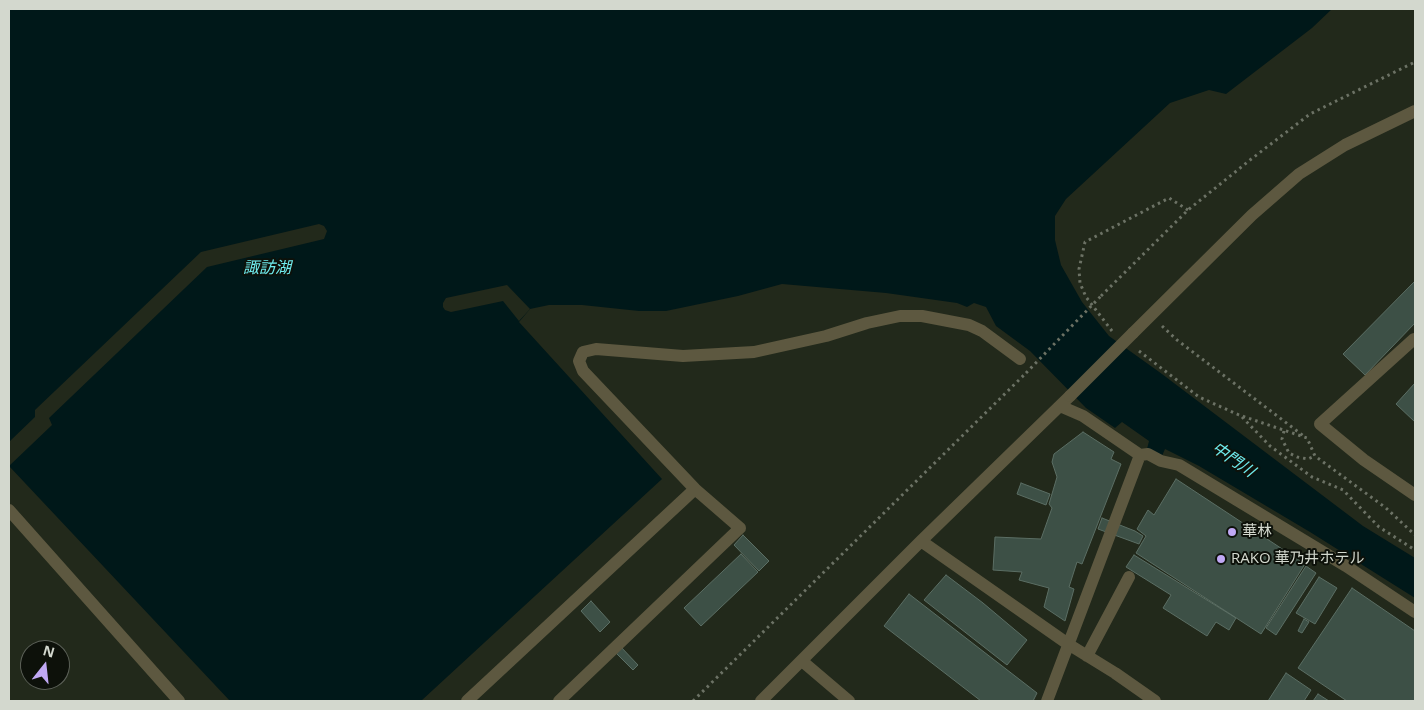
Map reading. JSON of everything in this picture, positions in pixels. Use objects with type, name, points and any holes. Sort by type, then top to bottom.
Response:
[{"type":"street","points":[[761,701],[1252,215],[1299,174],[1345,145],[1415,111]]},
{"type":"street","points":[[560,701],[740,528],[695,489],[583,371],[579,361],[583,352],[596,350],[683,356],[754,352],[826,336],[900,316],[922,316],[942,318],[969,325],[982,331],[1020,358]]},
{"type":"street","points":[[1414,339],[1320,424],[1364,460],[1415,495]]},
{"type":"street","points":[[1060,406],[1084,416],[1140,455],[1148,454],[1178,465],[1346,566],[1415,612]]},
{"type":"street","points":[[1047,701],[1140,455]]},
{"type":"street","points":[[467,701],[695,489]]},
{"type":"street","points":[[9,510],[180,701]]},
{"type":"street","points":[[921,541],[1068,644],[1155,701]]},
{"type":"street","points":[[1087,656],[1129,577]]},
{"type":"street","points":[[802,661],[849,701]]},
{"type":"path","points":[[693,701],[1026,373],[1188,210],[1310,114],[1415,62]]},
{"type":"path","points":[[1150,316],[1177,340],[1314,443]]},
{"type":"path","points":[[1239,415],[1270,446],[1312,477],[1343,490],[1380,527],[1415,550]]},
{"type":"path","points":[[1284,431],[1282,439],[1289,453],[1296,457],[1308,459],[1315,456]]},
{"type":"path","points":[[1307,438],[1315,456],[1386,508],[1415,535]]},
{"type":"water","name":"諏訪湖","points":[[9,9],[1332,9],[1312,28],[1226,94],[1209,90],[1170,103],[1066,199],[1055,216],[1055,240],[1061,265],[1082,302],[1109,336],[1363,526],[1415,558],[1415,598],[1310,532],[1199,466],[1165,449],[1162,456],[1147,449],[1149,441],[1122,422],[1115,428],[1086,408],[1030,351],[996,326],[986,307],[974,303],[967,307],[957,303],[886,293],[782,284],[738,296],[666,311],[639,311],[582,305],[549,305],[530,309],[519,322],[662,479],[421,701],[230,701],[9,466]]},
{"type":"pier","points":[[319,224],[324,226],[327,231],[324,239],[207,267],[49,418],[52,425],[9,466],[9,442],[35,417],[35,410],[201,252]]},
{"type":"pier","points":[[507,285],[530,309],[519,321],[503,301],[451,312],[443,307],[446,298]]},
{"type":"building","points":[[1415,281],[1415,323],[1365,375],[1343,354]]},
{"type":"building","points":[[1415,383],[1415,422],[1396,404]]},
{"type":"building","points":[[1083,432],[1114,452],[1111,459],[1121,464],[1082,564],[1077,562],[1069,587],[1074,589],[1065,621],[1044,607],[1049,588],[1019,580],[1022,572],[993,570],[995,537],[1041,539],[1052,508],[1049,504],[1057,477],[1052,462],[1054,454]]},
{"type":"building","name":"RAKO 華乃井ホテル","points":[[1176,479],[1305,564],[1261,634],[1136,553],[1146,536],[1137,529],[1148,510],[1154,515]]},
{"type":"building","points":[[1021,483],[1050,494],[1046,505],[1017,494]]},
{"type":"building","points":[[1102,518],[1143,536],[1139,544],[1098,529]]},
{"type":"building","points":[[743,535],[769,561],[759,571],[734,545]]},
{"type":"building","points":[[741,554],[758,572],[701,626],[684,608]]},
{"type":"building","points":[[1134,555],[1236,618],[1229,630],[1216,622],[1207,636],[1163,608],[1171,595],[1126,567]]},
{"type":"building","points":[[1306,566],[1316,573],[1276,635],[1266,628]]},
{"type":"building","points":[[946,575],[1027,640],[1007,665],[924,600]]},
{"type":"building","points":[[1319,577],[1337,588],[1315,624],[1296,613]]},
{"type":"building","points":[[1352,588],[1415,631],[1415,701],[1347,701],[1298,668]]},
{"type":"building","points":[[909,594],[1037,693],[1033,701],[981,701],[884,626]]},
{"type":"building","points":[[591,601],[610,622],[600,632],[581,611]]},
{"type":"building","points":[[1304,619],[1309,622],[1302,633],[1298,631]]},
{"type":"building","points":[[620,646],[638,665],[633,670],[614,651]]},
{"type":"building","points":[[1286,673],[1311,690],[1304,701],[1268,701]]},
{"type":"building","points":[[1318,694],[1329,701],[1313,701]]},
{"type":"place","name":"華林","points":[[1232,532]]},
{"type":"place","name":"RAKO 華乃井ホテル","points":[[1221,559]]},
{"type":"water label","name":"中門川","points":[[1233,460]]}]
